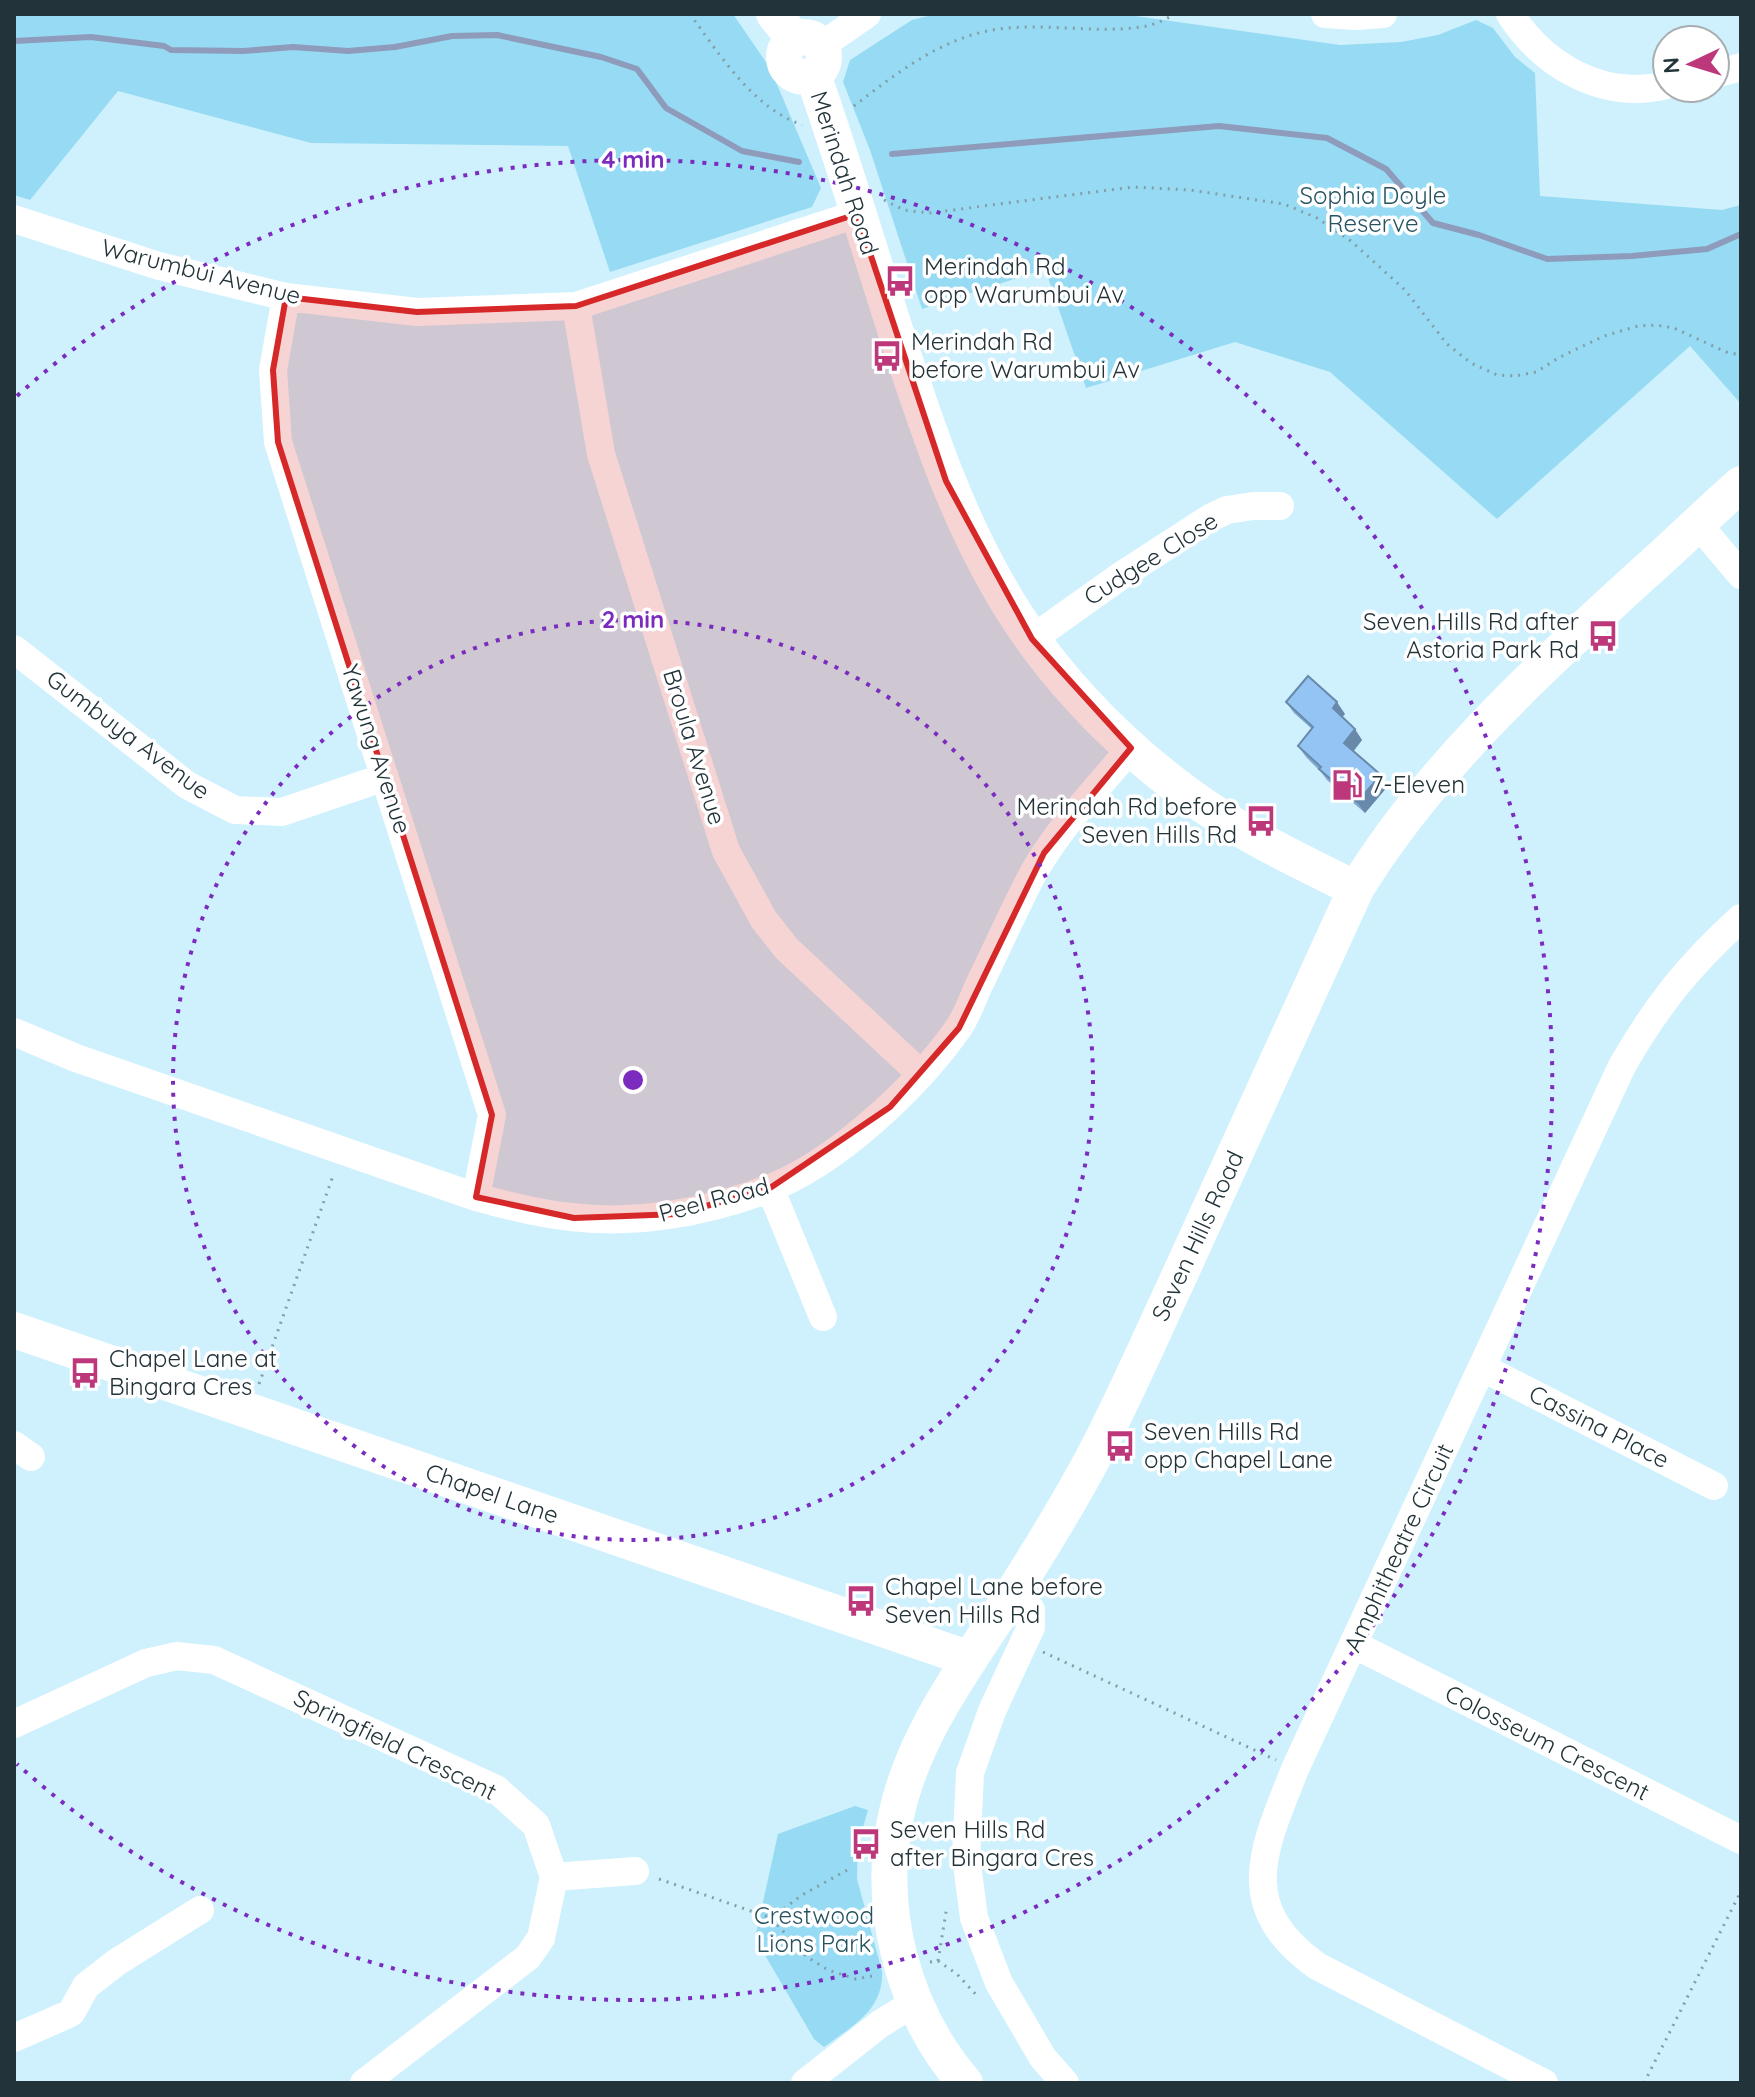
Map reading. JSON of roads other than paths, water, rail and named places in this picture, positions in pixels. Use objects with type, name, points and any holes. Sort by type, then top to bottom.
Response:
[{"type":"main road","name":"Merindah Road","points":[[801,44],[828,118],[869,206],[946,481],[996,583],[1032,639],[1071,689],[1131,748],[1185,792],[1241,830],[1356,889]]},
{"type":"main road","name":"Seven Hills Road","points":[[965,2083],[942,2052],[914,2003],[902,1969],[891,1914],[889,1879],[896,1816],[918,1751],[970,1659],[1094,1456],[1356,889],[1377,854],[1410,811],[1531,676],[1741,484]]},
{"type":"main road","name":"Chapel Lane","points":[[14,1330],[970,1659]]},
{"type":"street","points":[[801,44],[867,14]]},
{"type":"street","points":[[1325,14],[1383,14]]},
{"type":"street","points":[[1510,14],[1536,48],[1570,72],[1614,88],[1651,86]]},
{"type":"street","name":"Warumbui Avenue","points":[[14,219],[159,266],[286,297],[417,312],[576,306],[869,206]]},
{"type":"street","name":"Yawung Avenue","points":[[286,297],[273,370],[278,442],[492,1115],[476,1197]]},
{"type":"street","name":"Broula Avenue","points":[[576,306],[601,454],[726,851],[764,920],[787,949],[921,1074]]},
{"type":"street","name":"Cudgee Close","points":[[1032,639],[1110,583],[1210,518],[1227,510],[1280,506]]},
{"type":"street","points":[[1698,524],[1741,575]]},
{"type":"street","name":"Gumbuya Avenue","points":[[14,649],[187,785],[235,810],[282,812],[385,777]]},
{"type":"street","name":"Peel Road","points":[[14,1032],[76,1058],[476,1197],[520,1209],[574,1218],[634,1219],[678,1214],[770,1188],[814,1163],[890,1107],[959,1028],[1044,853],[1131,748]]},
{"type":"street","name":"Amphitheatre Circuit","points":[[1544,2083],[1317,1966],[1298,1952],[1274,1922],[1262,1882],[1262,1862],[1295,1769],[1622,1066],[1642,1030],[1680,978],[1741,918]]},
{"type":"street","points":[[770,1188],[823,1317]]},
{"type":"street","name":"Cassina Place","points":[[1483,1368],[1714,1486]]},
{"type":"street","points":[[1016,1588],[1031,1610],[1031,1627],[992,1711],[970,1773],[966,1857],[974,1918],[999,1983],[1043,2058],[1065,2083]]},
{"type":"street","name":"Colosseum Crescent","points":[[1353,1644],[1741,1840]]},
{"type":"street","name":"Springfield Crescent","points":[[14,1724],[146,1663],[177,1656],[214,1660],[496,1789],[536,1825],[554,1877]]},
{"type":"street","points":[[364,2083],[528,1957],[541,1938],[554,1877],[635,1871]]},
{"type":"street","points":[[14,2038],[71,2013],[86,1986],[117,1962],[200,1910]]},
{"type":"street","points":[[805,2083],[880,2024],[914,2003]]},
{"type":"waterway","points":[[14,41],[91,37],[164,46],[171,50],[243,51],[293,47],[348,51],[395,47],[452,36],[497,35],[601,57],[637,69],[666,108],[742,151],[799,162]]},
{"type":"waterway","points":[[892,154],[1219,126],[1327,138],[1386,169],[1433,223],[1479,235],[1547,259],[1707,249],[1741,234]]},
{"type":"place","name":"Merindah Rd opp Warumbui Av","points":[[900,281]]},
{"type":"place","name":"Merindah Rd before Warumbui Av","points":[[887,356]]},
{"type":"place","name":"Seven Hills Rd after Astoria Park Rd","points":[[1603,636]]},
{"type":"place","name":"7-Eleven","points":[[1347,785]]},
{"type":"place","name":"Merindah Rd before Seven Hills Rd","points":[[1261,821]]},
{"type":"place","name":"Chapel Lane at Bingara Cres","points":[[85,1373]]},
{"type":"place","name":"Seven Hills Rd opp Chapel Lane","points":[[1120,1446]]},
{"type":"place","name":"Chapel Lane before Seven Hills Rd","points":[[861,1601]]},
{"type":"place","name":"Seven Hills Rd after Bingara Cres","points":[[866,1844]]},
{"type":"park label","name":"Sophia Doyle Reserve","points":[[1373,210]]},
{"type":"park label","name":"Crestwood Lions Park","points":[[814,1930]]}]
